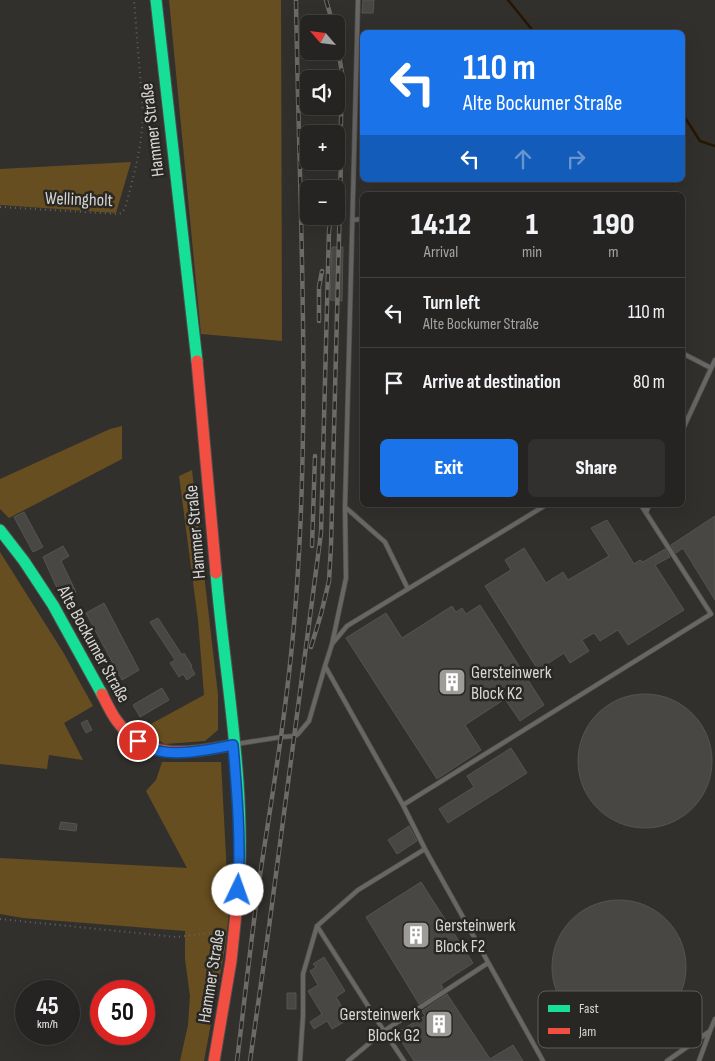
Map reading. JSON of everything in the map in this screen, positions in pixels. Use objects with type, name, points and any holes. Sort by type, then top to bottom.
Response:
[{"type":"main road","name":"Hammer Straße","points":[[156,0],[207,458],[223,658],[239,810],[240,858],[236,930],[232,965],[214,1061]]},
{"type":"main road","name":"Alte Bockumer Straße","points":[[0,530],[53,605],[116,720],[127,732],[138,741],[159,751],[205,750],[233,745]]},
{"type":"lane","points":[[233,745],[295,736],[309,721],[332,644],[346,578],[345,508],[358,0]]},
{"type":"lane","points":[[352,220],[360,219]]},
{"type":"lane","points":[[685,355],[711,368]]},
{"type":"lane","points":[[685,424],[715,360]]},
{"type":"lane","points":[[332,644],[347,626],[543,507]]},
{"type":"lane","points":[[642,507],[715,620]]},
{"type":"lane","points":[[646,513],[648,507]]},
{"type":"lane","points":[[345,508],[385,542],[408,589]]},
{"type":"lane","points":[[403,805],[711,614]]},
{"type":"lane","points":[[325,666],[543,1061]]},
{"type":"lane","points":[[300,1061],[304,1016],[303,974],[317,926],[358,890],[425,849]]},
{"type":"lane","points":[[317,926],[404,1061]]},
{"type":"lane","points":[[348,1061],[384,1031],[488,963]]},
{"type":"lane","points":[[699,1061],[715,1019]]},
{"type":"lane","points":[[702,1037],[710,1031]]},
{"type":"lane","points":[[667,1061],[686,1048]]},
{"type":"path","name":"Wellingholt","points":[[0,207],[117,214],[125,208],[138,165],[143,128],[134,0]]},
{"type":"path","points":[[0,919],[176,937],[236,930]]},
{"type":"shaded area","points":[[169,0],[281,0],[282,341],[201,334]]},
{"type":"shaded area","points":[[131,162],[116,213],[0,205],[0,169]]},
{"type":"shaded area","points":[[122,426],[122,459],[9,518],[0,509],[0,479],[110,429]]},
{"type":"shaded area","points":[[192,470],[218,695],[218,730],[205,741],[165,744],[138,731],[204,695],[198,620],[179,476]]},
{"type":"shaded area","points":[[0,552],[63,652],[93,706],[64,723],[83,760],[49,755],[47,769],[0,764]]},
{"type":"shaded area","points":[[162,762],[221,762],[229,913],[225,948],[204,1061],[180,1061],[188,1025],[190,996],[185,959],[185,931],[23,918],[0,914],[0,858],[187,868],[146,791],[156,780]]},
{"type":"building","points":[[363,0],[374,0],[373,13],[362,13]]},
{"type":"building","points":[[332,247],[343,247],[342,301],[330,300]]},
{"type":"building","points":[[24,512],[43,547],[33,552],[14,517]]},
{"type":"building","points":[[715,516],[715,600],[683,548],[676,553],[671,545]]},
{"type":"building","points":[[607,520],[634,564],[640,560],[643,562],[665,549],[670,557],[655,565],[684,610],[628,645],[618,630],[600,641],[594,633],[582,640],[589,651],[570,663],[564,653],[538,670],[485,586],[511,570],[505,560],[524,548],[546,583],[563,572],[568,580],[609,556],[591,528]]},
{"type":"building","points":[[63,546],[69,556],[61,561],[76,592],[62,599],[43,557]]},
{"type":"building","points":[[104,603],[139,670],[122,680],[86,613]]},
{"type":"building","name":"Gersteinwerk Block K2","points":[[480,605],[544,705],[520,721],[505,699],[465,725],[481,750],[437,779],[346,638],[386,613],[402,638],[452,606],[456,612],[462,608],[466,614]]},
{"type":"building","points":[[158,618],[182,655],[184,653],[192,666],[195,674],[187,680],[183,674],[179,677],[170,663],[175,660],[150,622]]},
{"type":"building","points":[[162,688],[169,700],[140,717],[133,705]]},
{"type":"building","points":[[645,694],[671,699],[682,705],[692,714],[701,724],[707,735],[712,761],[707,787],[701,798],[692,808],[682,817],[671,823],[645,828],[619,823],[608,817],[598,808],[589,798],[583,787],[578,761],[583,735],[589,724],[598,714],[608,705],[619,699]]},
{"type":"building","points":[[87,720],[92,730],[86,733],[81,723]]},
{"type":"building","points":[[511,748],[527,773],[448,823],[439,809],[474,787],[467,776]]},
{"type":"building","points":[[61,822],[77,824],[76,831],[59,829]]},
{"type":"building","points":[[409,826],[417,841],[397,854],[388,840]]},
{"type":"building","name":"Gersteinwerk Block F2","points":[[421,882],[473,963],[441,984],[443,988],[419,1004],[366,917]]},
{"type":"building","points":[[606,901],[632,901],[656,911],[667,919],[675,930],[685,954],[685,980],[682,991],[556,991],[553,980],[553,954],[563,930],[571,919],[582,911]]},
{"type":"building","points":[[324,957],[345,991],[336,997],[349,1019],[332,1029],[327,1021],[314,1029],[310,1022],[322,1014],[308,991],[318,985],[310,971],[316,967],[313,964]]},
{"type":"building","points":[[287,993],[296,993],[296,1009],[287,1009]]},
{"type":"building","name":"Gersteinwerk Block G2","points":[[447,994],[490,1059],[513,1045],[523,1061],[414,1061],[396,1033],[425,1016],[422,1011]]},
{"type":"waterway","points":[[508,0],[532,30]]},
{"type":"waterway","points":[[685,118],[700,141],[715,146]]},
{"type":"railway","points":[[237,1061],[256,902],[287,693],[296,599],[303,449],[303,300],[296,0]]},
{"type":"railway","points":[[326,0],[330,15]]},
{"type":"railway","points":[[340,60],[342,73],[341,125]]},
{"type":"railway","points":[[311,647],[329,581],[341,170]]},
{"type":"railway","points":[[250,1061],[321,533],[330,225]]},
{"type":"railway","points":[[319,321],[319,287],[322,271]]},
{"type":"railway","points":[[312,546],[315,456]]},
{"type":"traffic: fast","points":[[156,0],[197,361]]},
{"type":"traffic: fast","points":[[0,530],[24,561],[53,605],[102,694]]},
{"type":"traffic: fast","points":[[216,573],[234,734],[240,814],[238,894]]},
{"type":"traffic: jam","points":[[197,361],[216,573]]},
{"type":"traffic: jam","points":[[102,694],[115,718],[129,734],[155,749],[185,752],[233,745]]},
{"type":"traffic: jam","points":[[214,1061],[231,961],[238,894]]},
{"type":"place","name":"Gersteinwerk Block K2","points":[[452,682]]},
{"type":"place","name":"Gersteinwerk Block F2","points":[[416,935]]},
{"type":"place","name":"Gersteinwerk Block G2","points":[[439,1024]]},
{"type":"route","points":[[138,741],[159,751],[172,752],[205,750],[233,745],[239,810],[240,858],[238,890]]}]
